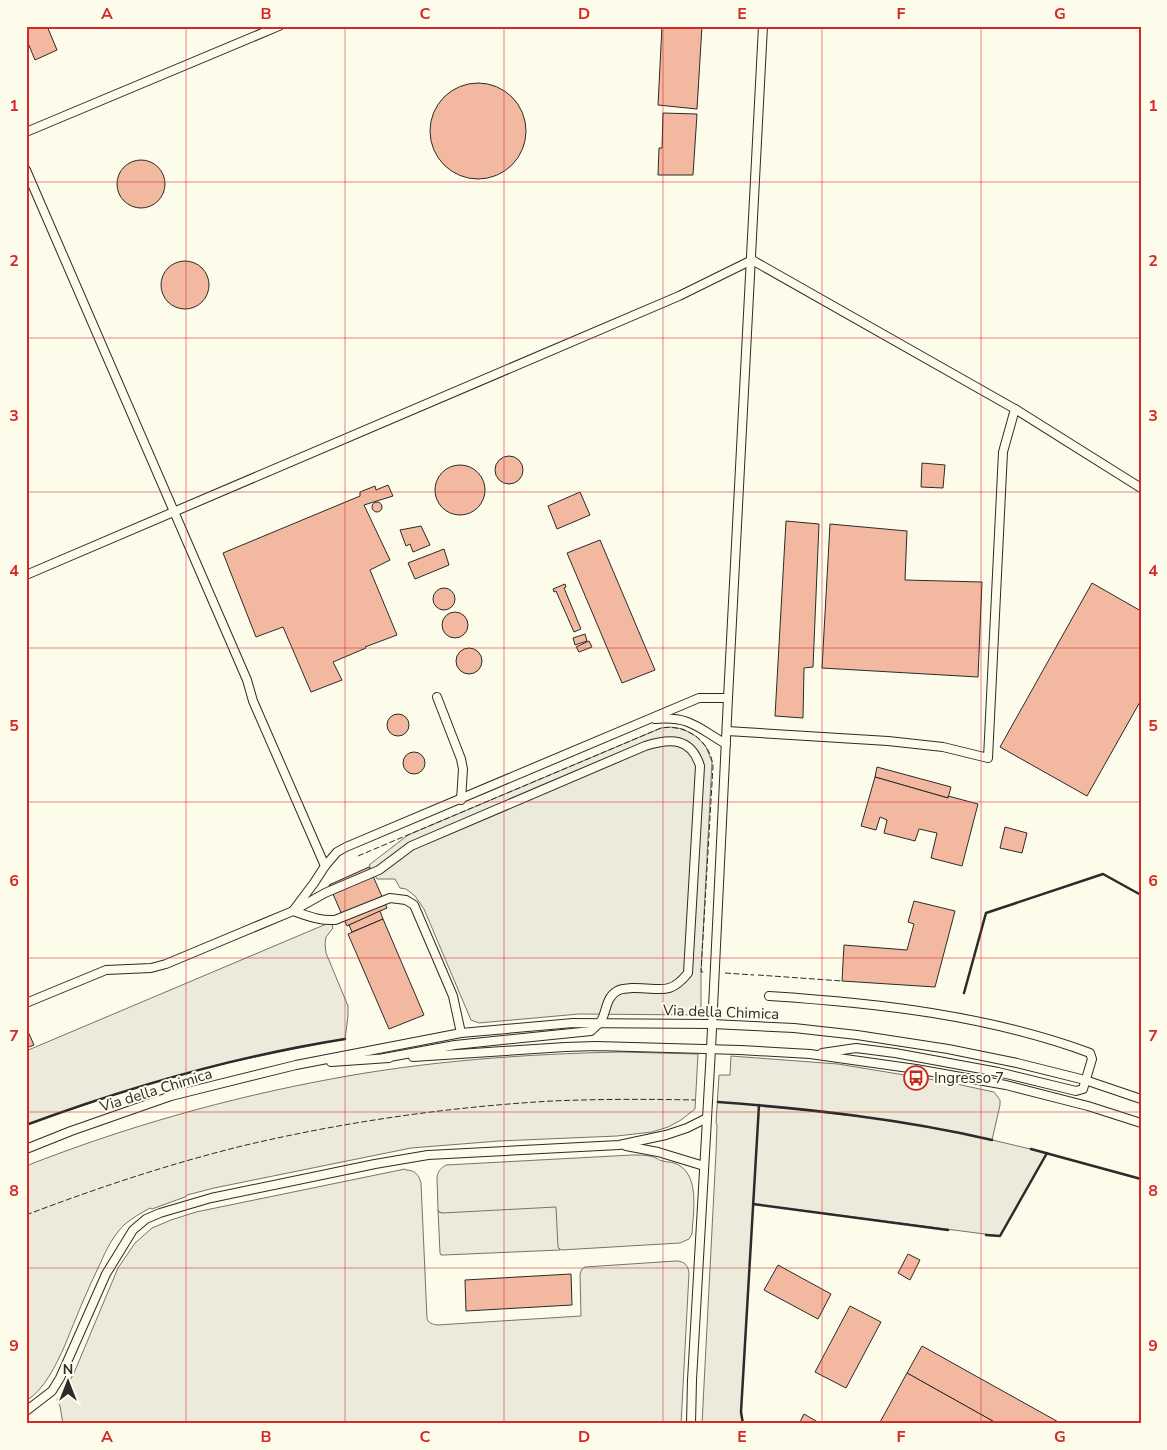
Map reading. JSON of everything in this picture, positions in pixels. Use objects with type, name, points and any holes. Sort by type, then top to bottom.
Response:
[{"type":"lane","points":[[26,132],[279,26]]},
{"type":"lane","points":[[691,1424],[763,26]]},
{"type":"lane","points":[[26,170],[248,680],[253,701],[325,866]]},
{"type":"lane","points":[[752,260],[1014,409],[1141,488]]},
{"type":"lane","points":[[26,575],[679,296],[752,260]]},
{"type":"lane","points":[[727,731],[888,741],[943,747],[988,758],[1003,452],[1014,409]]},
{"type":"lane","points":[[437,697],[461,759],[463,769],[461,800]]},
{"type":"lane","points":[[293,911],[325,866],[337,852],[346,847],[699,698],[728,698]]},
{"type":"lane","points":[[648,720],[670,718],[684,720],[698,725],[726,744]]},
{"type":"lane","points":[[26,1003],[106,970],[150,968],[166,964],[293,911],[325,894],[380,870],[411,846],[645,746],[674,740],[692,748],[700,766],[688,973],[675,987],[665,990],[620,989],[610,996],[602,1019],[590,1032],[454,1045],[384,1058]]},
{"type":"lane","points":[[293,911],[327,921],[335,920],[390,898],[406,900],[414,906],[453,996],[461,1033]]},
{"type":"lane","points":[[769,996],[910,1009],[957,1017],[1062,1043],[1090,1053],[1092,1058],[1083,1089],[1076,1091],[950,1062],[874,1050],[856,1048],[810,1054]]},
{"type":"lane","name":"Via della Chimica","points":[[26,1149],[171,1096],[296,1065],[461,1033],[572,1023],[712,1024],[794,1028],[857,1035],[985,1056],[1085,1080],[1141,1099]]},
{"type":"lane","name":"Via della Chimica","points":[[296,1065],[573,1046],[711,1049],[810,1054],[997,1083],[1088,1106],[1141,1123]]},
{"type":"lane","points":[[26,1411],[52,1391],[60,1378],[106,1274],[132,1230],[146,1219],[211,1198],[375,1164],[428,1155],[619,1145],[666,1135],[687,1128],[707,1118]]},
{"type":"lane","points":[[619,1145],[658,1152],[704,1166]]},
{"type":"shaded area","points":[[661,728],[683,729],[697,737],[706,747],[712,762],[701,972],[701,1015],[579,1014],[479,1023],[471,1020],[424,909],[415,896],[406,889],[400,888],[395,879],[377,879],[369,865],[408,835]]},
{"type":"shaded area","points":[[331,922],[333,928],[326,937],[326,953],[348,1006],[345,1039],[217,1065],[135,1088],[26,1125],[26,1051]]},
{"type":"shaded area","points":[[621,1052],[698,1054],[695,1109],[668,1127],[652,1132],[617,1136],[499,1141],[411,1148],[214,1188],[187,1195],[152,1209],[150,1208],[124,1225],[110,1243],[54,1368],[39,1390],[26,1401],[26,1166],[139,1126],[177,1115],[254,1095],[331,1079],[439,1063]]},
{"type":"shaded area","points":[[731,1056],[838,1064],[947,1082],[994,1092],[1000,1100],[1000,1105],[992,1140],[905,1123],[759,1105],[741,1412],[743,1424],[702,1424],[719,1075],[730,1075]]},
{"type":"shaded area","points":[[759,1105],[880,1119],[963,1133],[1047,1153],[1000,1236],[753,1204]]},
{"type":"shaded area","points":[[632,1155],[650,1156],[674,1163],[683,1168],[688,1175],[694,1194],[692,1234],[689,1239],[680,1243],[561,1250],[558,1247],[439,1212],[438,1210],[437,1177],[440,1170],[446,1165]]},
{"type":"shaded area","points":[[405,1169],[416,1174],[421,1183],[427,1318],[432,1324],[581,1316],[580,1274],[585,1267],[676,1261],[685,1264],[689,1273],[681,1424],[63,1424],[57,1400],[74,1373],[118,1268],[135,1243],[152,1228],[196,1212]]},
{"type":"shaded area","points":[[556,1207],[558,1247],[560,1250],[444,1255],[440,1253],[438,1210],[442,1213]]},
{"type":"building","points":[[26,26],[47,26],[57,50],[35,60],[26,38]]},
{"type":"building","points":[[662,26],[702,26],[697,109],[658,105]]},
{"type":"building","points":[[478,83],[496,87],[512,97],[522,113],[526,131],[522,149],[512,165],[496,175],[478,179],[460,175],[444,165],[434,149],[430,131],[434,113],[444,97],[460,87]]},
{"type":"building","points":[[663,113],[697,114],[693,175],[658,175],[659,148],[662,148]]},
{"type":"building","points":[[141,160],[150,162],[158,167],[163,175],[165,184],[163,193],[158,201],[150,206],[141,208],[132,206],[124,201],[119,193],[117,184],[119,175],[124,167],[132,162]]},
{"type":"building","points":[[185,261],[194,263],[202,268],[207,276],[209,285],[207,294],[202,302],[194,307],[185,309],[176,307],[168,302],[163,294],[161,285],[163,276],[168,268],[176,263]]},
{"type":"building","points":[[509,456],[519,460],[523,470],[519,480],[509,484],[499,480],[495,470],[499,460]]},
{"type":"building","points":[[922,463],[945,465],[943,488],[921,487]]},
{"type":"building","points":[[455,465],[465,465],[478,472],[485,485],[485,495],[478,508],[465,515],[455,515],[446,511],[439,504],[435,495],[435,485],[439,476],[446,469]]},
{"type":"building","points":[[388,485],[393,496],[364,505],[390,560],[370,570],[397,635],[333,662],[342,680],[311,692],[283,627],[256,637],[223,553],[360,496],[360,492],[375,486],[376,490]]},
{"type":"building","points":[[580,492],[590,515],[557,529],[548,506]]},
{"type":"building","points":[[375,502],[379,502],[382,507],[381,511],[375,512],[372,509],[372,505]]},
{"type":"building","points":[[786,521],[819,524],[813,667],[804,668],[803,718],[775,716]]},
{"type":"building","points":[[830,524],[907,531],[905,580],[982,582],[978,677],[822,668]]},
{"type":"building","points":[[421,526],[430,545],[413,552],[410,544],[406,546],[400,530]]},
{"type":"building","points":[[600,540],[655,670],[622,683],[567,553]]},
{"type":"building","points":[[444,549],[449,565],[415,579],[408,563]]},
{"type":"building","points":[[1092,583],[1141,611],[1141,700],[1087,796],[1000,747]]},
{"type":"building","points":[[565,584],[566,587],[564,588],[581,629],[574,632],[556,591],[554,592],[553,589]]},
{"type":"building","points":[[444,588],[452,591],[455,599],[452,607],[444,610],[436,607],[433,599],[436,591]]},
{"type":"building","points":[[455,612],[464,616],[468,625],[464,634],[455,638],[446,634],[442,625],[446,616]]},
{"type":"building","points":[[585,634],[587,641],[575,645],[573,638]]},
{"type":"building","points":[[589,641],[592,647],[579,652],[576,647]]},
{"type":"building","points":[[469,648],[478,652],[482,661],[478,670],[469,674],[460,670],[456,661],[460,652]]},
{"type":"building","points":[[398,714],[408,721],[409,725],[402,735],[398,736],[388,729],[387,725],[394,715]]},
{"type":"building","points":[[414,752],[424,759],[425,763],[418,773],[414,774],[404,767],[403,763],[410,753]]},
{"type":"building","points":[[877,767],[951,787],[948,798],[875,777]]},
{"type":"building","points":[[875,777],[948,798],[948,796],[978,804],[962,866],[931,858],[937,833],[919,829],[915,841],[884,833],[887,820],[880,817],[876,830],[861,826]]},
{"type":"building","points":[[1005,827],[1027,833],[1022,853],[1000,848]]},
{"type":"building","points":[[369,867],[387,908],[347,926],[329,885]]},
{"type":"building","points":[[914,901],[955,911],[935,987],[842,981],[844,945],[907,950],[914,924],[908,922]]},
{"type":"building","points":[[380,911],[383,919],[352,932],[349,925]]},
{"type":"building","points":[[383,919],[424,1015],[389,1029],[348,934]]},
{"type":"building","points":[[26,1027],[34,1045],[26,1048]]},
{"type":"building","points":[[908,1254],[920,1260],[910,1280],[898,1273]]},
{"type":"building","points":[[778,1265],[831,1294],[818,1319],[764,1290]]},
{"type":"building","points":[[571,1274],[572,1305],[466,1311],[465,1280]]},
{"type":"building","points":[[850,1306],[881,1322],[846,1388],[815,1372]]},
{"type":"building","points":[[922,1346],[1062,1424],[998,1424],[907,1373]]},
{"type":"building","points":[[907,1373],[998,1424],[879,1424]]},
{"type":"building","points":[[804,1414],[821,1424],[799,1424]]},
{"type":"fence","points":[[358,856],[661,728],[670,727],[688,731],[702,741],[711,757],[713,766],[701,972],[704,972]]},
{"type":"fence","points":[[725,973],[754,975]]},
{"type":"fence","points":[[758,975],[842,981]]},
{"type":"fence","points":[[26,1215],[106,1186],[187,1161],[280,1137],[357,1123],[474,1107],[552,1101],[695,1100]]},
{"type":"wall","points":[[964,993],[986,913],[1103,874],[1141,895]]},
{"type":"wall","points":[[26,1125],[104,1098],[184,1074],[264,1054],[345,1039]]},
{"type":"wall","points":[[718,1102],[856,1116],[924,1126],[992,1140]]},
{"type":"wall","points":[[743,1424],[741,1412],[759,1105]]},
{"type":"wall","points":[[1031,1149],[1141,1179]]},
{"type":"wall","points":[[986,1235],[1000,1236],[1047,1153]]},
{"type":"wall","points":[[753,1204],[948,1230]]},
{"type":"place","name":"Ingresso 7","points":[[916,1078]]}]
